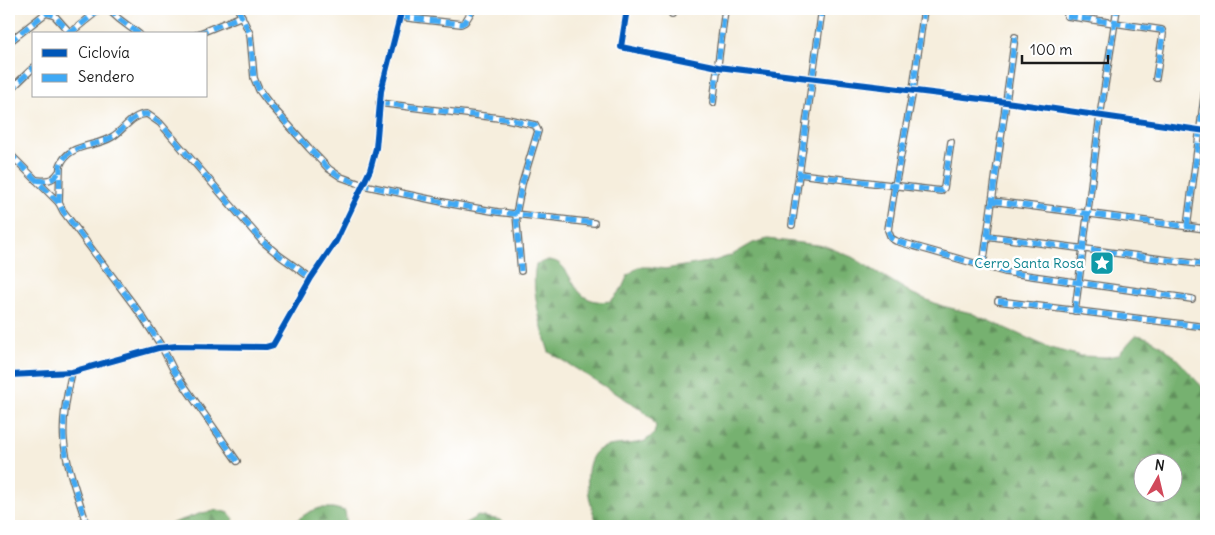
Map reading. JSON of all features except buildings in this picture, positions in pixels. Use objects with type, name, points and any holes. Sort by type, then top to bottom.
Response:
[{"type":"street","points":[[71,32],[100,9]]},
{"type":"street","points":[[108,9],[136,32]]},
{"type":"street","points":[[238,9],[250,34],[254,78],[259,90],[329,169],[341,177],[363,185],[452,204],[594,223]]},
{"type":"street","points":[[9,375],[72,372],[162,347],[270,347],[311,278],[336,242],[370,170],[375,154],[378,103],[402,9]]},
{"type":"street","points":[[400,17],[461,24],[465,22],[473,9]]},
{"type":"street","points":[[627,9],[621,47],[718,67],[1006,102],[1204,131]]},
{"type":"street","points":[[713,103],[725,9]]},
{"type":"street","points":[[792,225],[822,9]]},
{"type":"street","points":[[924,9],[913,90],[894,186],[888,230],[891,238],[983,266],[1019,274],[1192,299]]},
{"type":"street","points":[[1075,311],[1100,116],[1117,9]]},
{"type":"street","points":[[9,42],[46,12],[54,15],[69,32]]},
{"type":"street","points":[[203,32],[242,16]]},
{"type":"street","points":[[1067,16],[1163,32],[1156,78]]},
{"type":"street","points":[[983,266],[1015,37]]},
{"type":"street","points":[[9,91],[32,69]]},
{"type":"street","points":[[1187,227],[1204,131],[1206,83]]},
{"type":"street","points":[[378,103],[535,124],[538,131],[522,184],[516,214],[521,271]]},
{"type":"street","points":[[59,204],[59,172],[62,160],[68,153],[109,139],[138,115],[146,114],[160,123],[262,241],[311,278]]},
{"type":"street","points":[[799,174],[942,191],[951,142]]},
{"type":"street","points":[[9,153],[59,204],[62,211],[139,311],[162,347],[174,371],[237,461]]},
{"type":"street","points":[[36,180],[47,181],[54,179],[59,172]]},
{"type":"street","points":[[992,202],[1206,229]]},
{"type":"street","points":[[987,236],[1206,265]]},
{"type":"street","points":[[998,301],[1206,327]]},
{"type":"street","points":[[72,372],[65,409],[64,441],[87,526]]},
{"type":"green space","points":[[768,239],[825,246],[852,257],[913,294],[942,306],[971,313],[1050,348],[1081,356],[1106,357],[1118,355],[1136,335],[1157,343],[1175,357],[1206,391],[1206,526],[599,526],[589,496],[588,473],[590,462],[595,454],[607,446],[645,441],[654,434],[656,426],[651,418],[638,407],[549,352],[540,321],[536,296],[536,265],[547,261],[555,261],[566,271],[580,293],[587,298],[602,302],[611,301],[622,288],[628,275],[638,267],[665,269],[714,261],[732,255],[753,243]]},
{"type":"green space","points":[[320,508],[333,508],[345,511],[347,526],[288,526],[309,512]]},
{"type":"green space","points":[[218,510],[229,513],[234,519],[230,526],[164,526],[202,513]]},
{"type":"green space","points":[[478,516],[501,520],[507,526],[460,526]]},
{"type":"marked path","points":[[71,32],[100,9]]},
{"type":"marked path","points":[[108,9],[136,32]]},
{"type":"marked path","points":[[238,9],[250,34],[254,78],[259,90],[309,148],[329,169],[341,177],[363,185],[452,204],[498,212],[594,223]]},
{"type":"marked path","points":[[400,17],[461,24],[465,22],[473,9]]},
{"type":"marked path","points":[[713,103],[725,9]]},
{"type":"marked path","points":[[792,225],[822,9]]},
{"type":"marked path","points":[[924,9],[913,90],[888,230],[891,238],[1005,272],[1192,299]]},
{"type":"marked path","points":[[1075,311],[1100,116],[1117,9]]},
{"type":"marked path","points":[[9,42],[46,13],[54,15],[69,32]]},
{"type":"marked path","points":[[203,32],[242,16]]},
{"type":"marked path","points":[[1067,16],[1162,30],[1156,78]]},
{"type":"marked path","points":[[983,266],[1015,37]]},
{"type":"marked path","points":[[9,91],[32,69]]},
{"type":"marked path","points":[[1187,227],[1206,83]]},
{"type":"marked path","points":[[379,103],[507,119],[535,125],[538,131],[522,184],[516,214],[521,271]]},
{"type":"marked path","points":[[59,203],[60,166],[69,153],[112,137],[132,119],[147,114],[160,123],[262,241],[311,278]]},
{"type":"marked path","points":[[799,174],[941,191],[944,188],[951,142]]},
{"type":"marked path","points":[[9,153],[59,203],[63,211],[142,316],[162,347],[174,371],[237,461]]},
{"type":"marked path","points":[[36,180],[49,180],[59,172]]},
{"type":"marked path","points":[[992,201],[1206,229]]},
{"type":"marked path","points":[[987,236],[1206,265]]},
{"type":"marked path","points":[[998,301],[1206,327]]},
{"type":"marked path","points":[[72,372],[64,415],[64,441],[70,473],[87,526]]},
{"type":"cycle path","points":[[9,375],[72,372],[158,348],[177,346],[266,347],[273,345],[311,278],[336,241],[370,170],[376,148],[381,91],[402,9]]},
{"type":"cycle path","points":[[627,9],[621,47],[718,67],[1006,102],[1206,131]]},
{"type":"place","name":"Cerro Santa Rosa","points":[[1102,263]]}]
